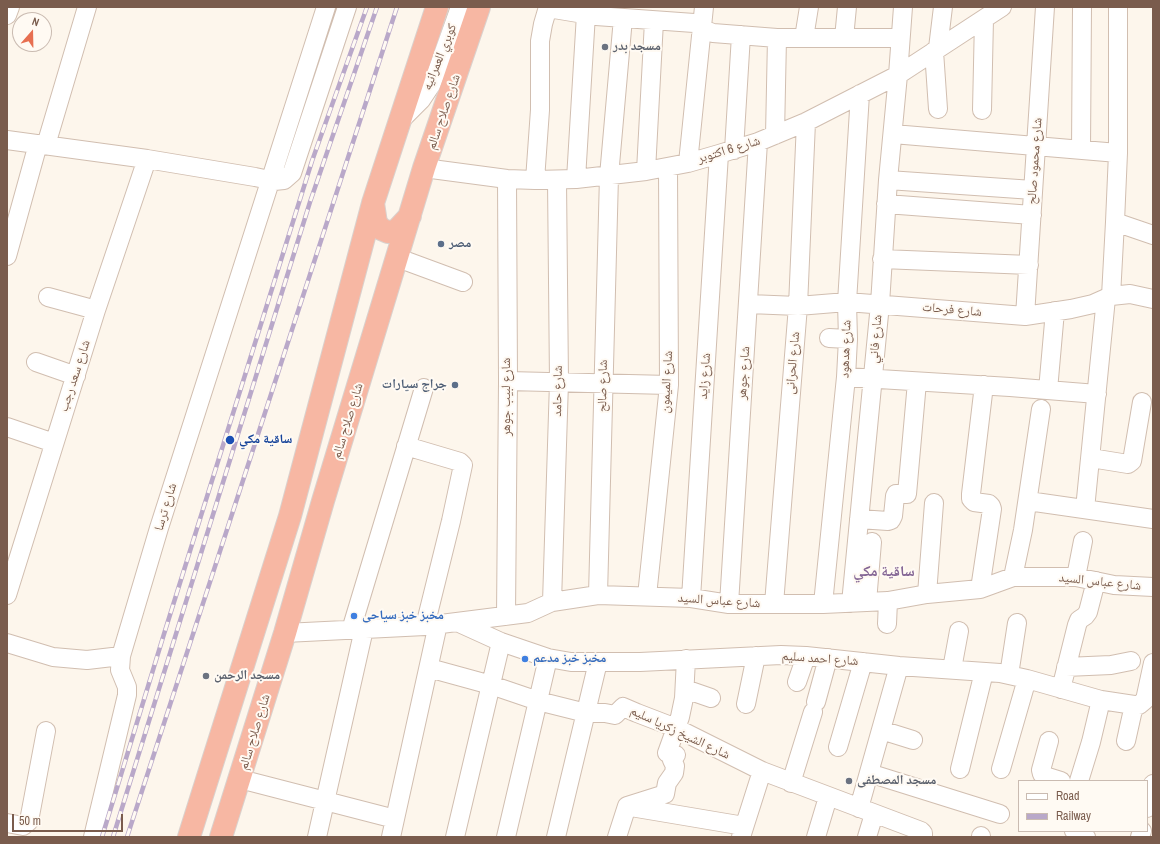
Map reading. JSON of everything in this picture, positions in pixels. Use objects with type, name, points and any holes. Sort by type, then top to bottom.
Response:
[{"type":"highway","points":[[189,837],[298,490],[373,203],[437,7]]},
{"type":"highway","name":"شارع صلاح سالم","points":[[221,837],[285,633],[323,501],[398,258],[424,168],[478,7]]},
{"type":"highway","points":[[373,203],[376,223],[381,229],[388,232],[396,231],[403,226],[410,216]]},
{"type":"highway","points":[[305,464],[311,472],[320,475],[326,475],[334,468]]},
{"type":"highway","points":[[298,490],[306,488],[315,490],[319,493],[323,501]]},
{"type":"street","points":[[7,15],[10,7]]},
{"type":"street","points":[[7,256],[87,7]]},
{"type":"street","name":"شارع ترسا","points":[[93,837],[127,695],[127,687],[120,670],[121,656],[159,528],[326,7]]},
{"type":"street","points":[[7,140],[147,159],[270,180],[284,180],[292,172],[347,7]]},
{"type":"street","name":"كوبري العمرانيه","points":[[400,121],[421,100],[431,85],[460,7]]},
{"type":"street","points":[[536,180],[540,110],[540,41],[548,7],[593,12],[623,18],[694,23],[713,33],[777,38],[900,38]]},
{"type":"street","points":[[688,163],[704,7]]},
{"type":"street","points":[[804,38],[809,7]]},
{"type":"street","points":[[844,38],[847,7]]},
{"type":"street","name":"شارع فاني","points":[[859,602],[859,519],[880,304],[886,204],[903,7]]},
{"type":"street","points":[[938,109],[936,50],[943,7]]},
{"type":"street","name":"شارع 6 اكتوبر","points":[[424,168],[507,179],[557,180],[610,176],[688,163],[758,142],[806,122],[898,75],[936,50],[982,16],[1002,7]]},
{"type":"street","name":"شارع محمود صالح","points":[[1025,316],[1045,7]]},
{"type":"street","points":[[1081,150],[1082,7]]},
{"type":"street","points":[[1086,509],[1090,458],[1109,297],[1116,222],[1118,153],[1118,7]]},
{"type":"street","points":[[576,179],[593,12]]},
{"type":"street","points":[[982,16],[982,110]]},
{"type":"street","name":"شارع صالح","points":[[598,595],[610,176],[623,18]]},
{"type":"street","points":[[646,171],[654,20]]},
{"type":"street","name":"شارع زايد","points":[[691,598],[726,152],[741,35]]},
{"type":"street","points":[[775,135],[777,38]]},
{"type":"street","name":"شارع هدهود","points":[[823,604],[846,377],[848,339],[847,302],[860,94]]},
{"type":"street","name":"شارع الحرانى","points":[[774,604],[798,306],[806,122]]},
{"type":"street","points":[[893,134],[1118,153]]},
{"type":"street","name":"شارع جوهر","points":[[730,604],[758,142]]},
{"type":"street","name":"شارع سعد رجب","points":[[7,595],[96,310],[147,159]]},
{"type":"street","name":"شارع الميمون","points":[[647,596],[669,385],[668,167]]},
{"type":"street","name":"شارع لبيب جوهر","points":[[506,616],[508,381],[507,179]]},
{"type":"street","name":"شارع حامد","points":[[552,602],[559,382],[557,180]]},
{"type":"street","points":[[888,180],[1033,190]]},
{"type":"street","points":[[886,204],[1032,215]]},
{"type":"street","points":[[1116,222],[1153,235]]},
{"type":"street","points":[[398,258],[463,282]]},
{"type":"street","points":[[882,259],[1028,265]]},
{"type":"street","name":"شارع فرحات","points":[[749,304],[798,306],[847,302],[1025,316],[1093,304],[1109,297],[1130,294],[1153,299]]},
{"type":"street","points":[[48,297],[96,310]]},
{"type":"street","points":[[1048,390],[1055,311]]},
{"type":"street","points":[[829,338],[848,339]]},
{"type":"street","points":[[36,362],[76,376]]},
{"type":"street","points":[[846,377],[1097,394]]},
{"type":"street","points":[[508,381],[603,382],[669,385]]},
{"type":"street","points":[[859,519],[891,520],[893,516],[896,494],[907,494],[917,382]]},
{"type":"street","points":[[980,589],[992,509],[989,504],[974,502],[971,499],[971,494],[984,386]]},
{"type":"street","points":[[317,837],[357,630],[406,446],[424,388]]},
{"type":"street","points":[[1090,458],[1128,464],[1132,461],[1142,402]]},
{"type":"street","points":[[1013,577],[1028,501],[1041,409]]},
{"type":"street","points":[[7,427],[54,443]]},
{"type":"street","points":[[391,837],[429,668],[431,625],[463,465],[460,462],[406,446]]},
{"type":"street","points":[[1028,501],[1153,519]]},
{"type":"street","points":[[928,594],[934,503]]},
{"type":"street","points":[[859,602],[872,542]]},
{"type":"street","points":[[1076,577],[1083,542]]},
{"type":"street","name":"شارع عباس السيد","points":[[285,633],[357,630],[457,622],[528,613],[552,602],[598,595],[691,598],[730,604],[823,604],[888,601],[928,594],[980,589],[1013,577],[1076,577],[1114,585],[1153,586]]},
{"type":"street","points":[[1061,689],[1077,625],[1079,620],[1086,616],[1088,612],[1096,581]]},
{"type":"street","points":[[887,624],[888,601]]},
{"type":"street","name":"شارع احمد سليم","points":[[457,622],[502,642],[548,658],[570,662],[686,660],[756,656],[806,656],[899,666],[952,669],[1009,675],[1101,700],[1134,705]]},
{"type":"street","points":[[1009,675],[1018,623]]},
{"type":"street","points":[[952,669],[959,632]]},
{"type":"street","points":[[455,837],[502,642]]},
{"type":"street","points":[[7,643],[53,657],[87,660],[121,656]]},
{"type":"street","points":[[746,704],[756,656]]},
{"type":"street","points":[[797,682],[806,656]]},
{"type":"street","points":[[506,837],[548,658]]},
{"type":"street","points":[[791,783],[828,658]]},
{"type":"street","points":[[627,806],[665,794],[667,783],[674,773],[675,766],[672,760],[676,755],[668,753],[680,717],[685,689],[686,660]]},
{"type":"street","points":[[1066,667],[1111,665],[1131,661]]},
{"type":"street","points":[[556,837],[598,662]]},
{"type":"street","points":[[838,746],[863,662]]},
{"type":"street","points":[[1126,741],[1134,705],[1139,705],[1145,700],[1153,663]]},
{"type":"street","points":[[867,837],[866,811],[869,773],[899,666]]},
{"type":"street","name":"شارع الشيخ زكريا سليم","points":[[429,668],[491,685],[538,701],[586,713],[615,714],[623,707],[637,714],[676,728],[762,771],[923,832],[923,837]]},
{"type":"street","points":[[960,769],[984,672]]},
{"type":"street","points":[[1001,769],[1027,679]]},
{"type":"street","points":[[685,689],[711,698]]},
{"type":"street","points":[[1079,780],[1093,736],[1101,700]]},
{"type":"street","points":[[881,730],[914,740]]},
{"type":"street","points":[[7,823],[23,826],[29,821],[46,731]]},
{"type":"street","points":[[1049,741],[1040,770],[1045,776],[1058,780]]},
{"type":"street","points":[[627,806],[742,832],[762,771]]},
{"type":"street","points":[[869,773],[1000,814]]},
{"type":"street","points":[[240,779],[395,819]]},
{"type":"street","points":[[1148,804],[1153,784]]},
{"type":"street","points":[[816,837],[828,797]]},
{"type":"street","points":[[617,837],[627,806]]},
{"type":"street","points":[[1076,832],[1086,837]]},
{"type":"railway","points":[[102,837],[312,161],[367,7]]},
{"type":"railway","points":[[113,837],[310,202],[377,7]]},
{"type":"railway","points":[[127,837],[397,7]]},
{"type":"place","name":"مسجد بدر","points":[[605,47]]},
{"type":"place","name":"مصر","points":[[441,244]]},
{"type":"place","name":"جراج سيارات","points":[[455,385]]},
{"type":"place","name":"ساقية مكي","points":[[230,440]]},
{"type":"place","name":"مخبز خبز سياحى","points":[[354,616]]},
{"type":"place","name":"مخبز خبز مدعم","points":[[525,659]]},
{"type":"place","name":"مسجد الرحمن","points":[[206,676]]},
{"type":"place","name":"مسجد المصطفى","points":[[849,781]]},
{"type":"district","name":"ساقية مكي","points":[[884,572]]}]
